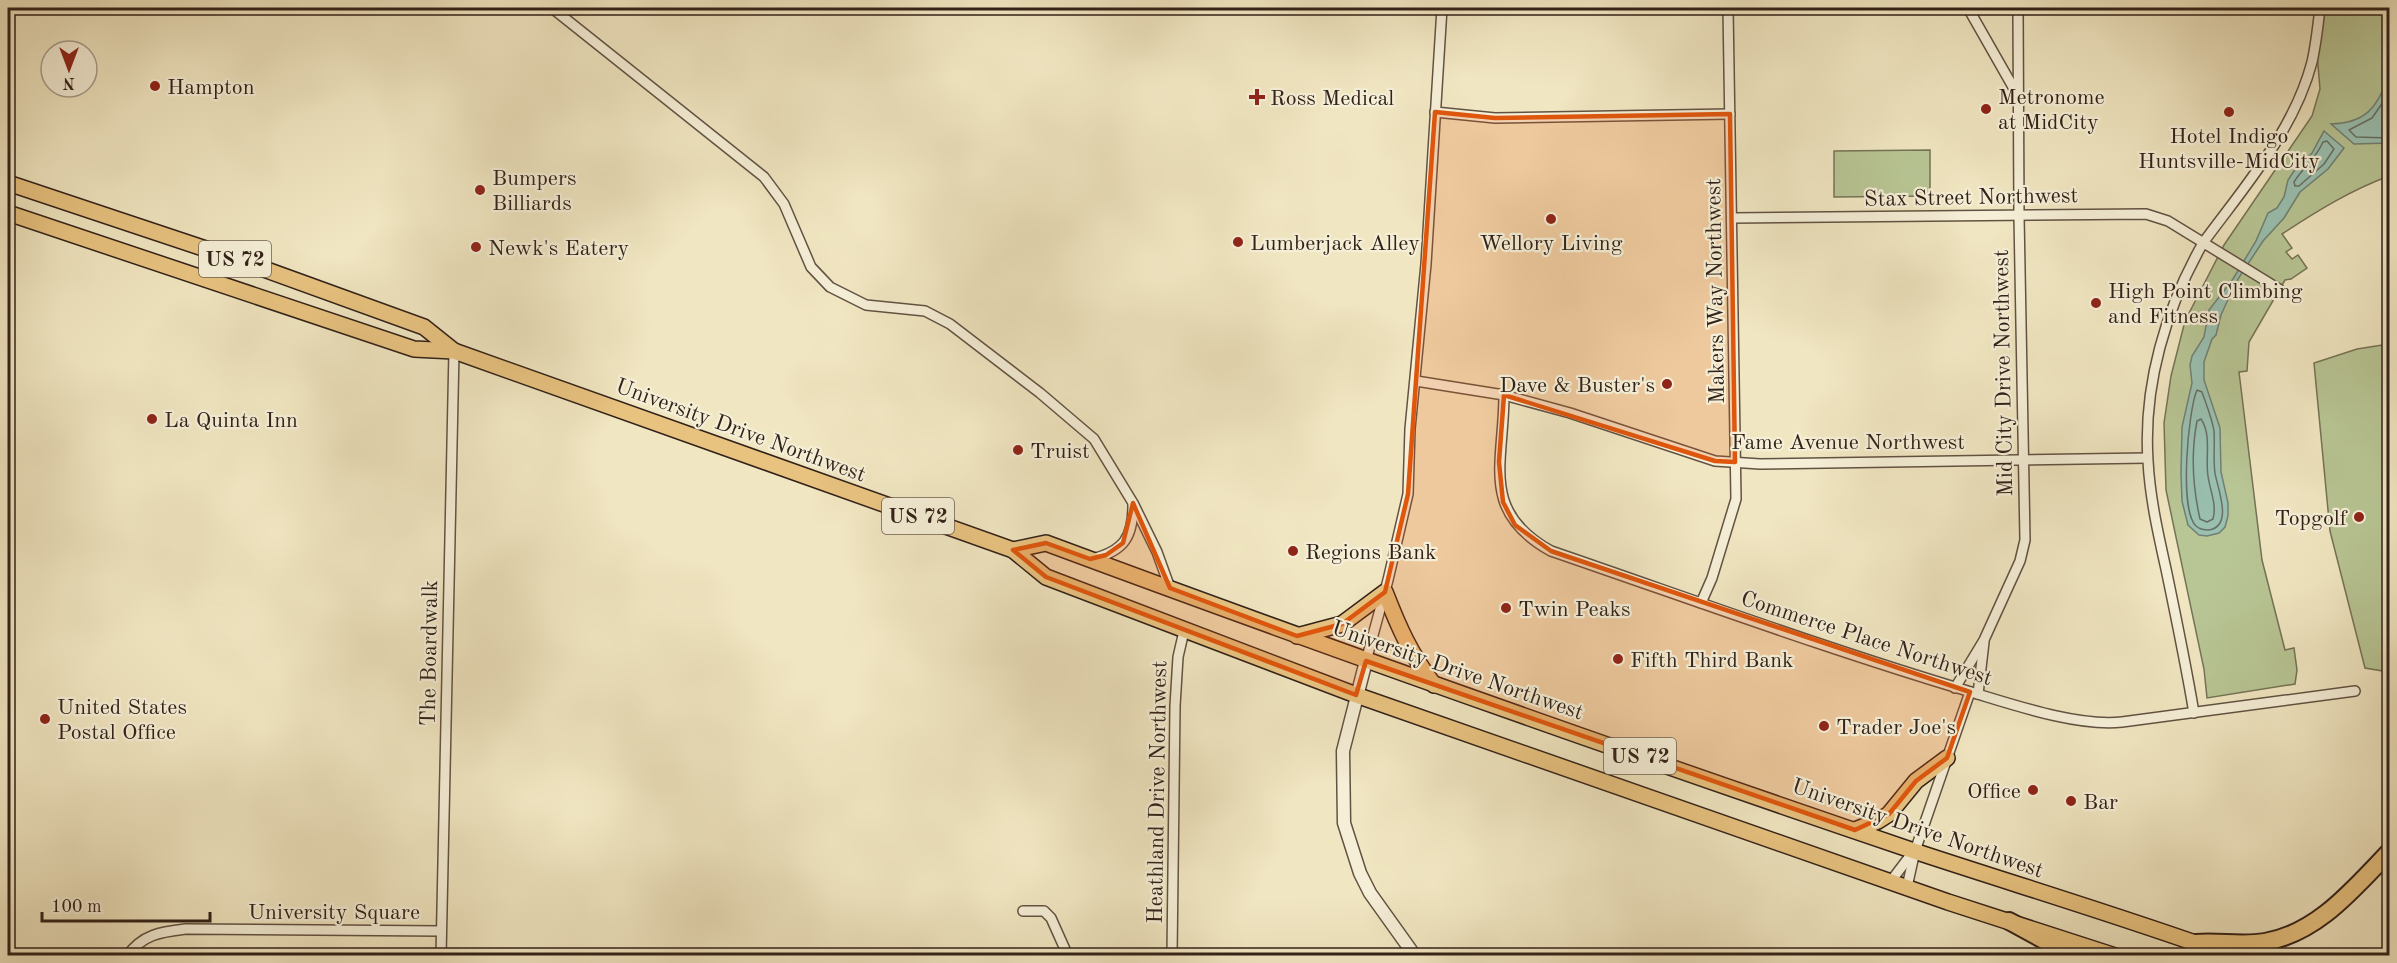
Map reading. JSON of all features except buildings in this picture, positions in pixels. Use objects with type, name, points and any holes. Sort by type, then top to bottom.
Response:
[{"type":"highway","name":"University Drive Northwest","points":[[8,183],[228,257],[424,327],[454,351]]},
{"type":"highway","name":"University Drive Northwest","points":[[8,213],[414,349],[454,351],[1013,550],[1046,577],[1356,695],[1907,887],[2115,956]]},
{"type":"highway","name":"University Drive Northwest","points":[[1013,550],[1046,543],[1434,685],[1855,830],[2232,956]]},
{"type":"highway","points":[[1297,636],[1342,624],[1385,592],[1416,662],[1434,685]]},
{"type":"highway","points":[[1855,830],[1889,814],[1916,781],[1947,758]]},
{"type":"highway","points":[[2196,943],[2242,944],[2266,942],[2286,936],[2307,926],[2349,893],[2390,851]]},
{"type":"highway","points":[[2009,921],[2073,956]]},
{"type":"street","points":[[552,8],[764,177],[784,204],[811,267],[830,287],[866,305],[925,311],[950,324],[1040,393],[1094,440],[1133,503],[1157,552],[1170,588]]},
{"type":"street","points":[[1415,956],[1370,893],[1360,873],[1344,823],[1343,751],[1408,494],[1410,429],[1416,381],[1442,8]]},
{"type":"street","name":"Makers Way Northwest","points":[[1701,603],[1712,578],[1736,498],[1728,8]]},
{"type":"street","name":"Mid City Drive Northwest","points":[[1968,8],[2018,96]]},
{"type":"street","name":"Mid City Drive Northwest","points":[[1955,688],[1984,640],[2024,550],[2018,8]]},
{"type":"street","points":[[2194,713],[2155,516],[2147,458],[2150,406],[2160,345],[2180,291],[2203,243],[2273,147],[2288,122],[2312,63],[2320,8]]},
{"type":"street","points":[[1436,112],[1495,118],[1730,114]]},
{"type":"street","name":"Stax Street Northwest","points":[[1733,218],[2146,214],[2168,221],[2279,289]]},
{"type":"street","name":"The Boardwalk","points":[[441,956],[454,351]]},
{"type":"street","name":"Fame Avenue Northwest","points":[[1416,381],[1504,395],[1570,413],[1715,461],[2147,458]]},
{"type":"street","name":"Commerce Place Northwest","points":[[1504,395],[1499,476],[1503,502],[1515,525],[1532,541],[1551,551],[1701,603],[1955,688],[2078,721],[2099,724],[2355,690]]},
{"type":"street","points":[[1090,559],[1113,552],[1123,543],[1132,530],[1133,503]]},
{"type":"street","name":"Heathland Drive Northwest","points":[[1172,956],[1175,706],[1178,657],[1184,631]]},
{"type":"street","name":"Mid City Drive Northwest","points":[[1915,850],[1947,758],[1974,693],[1984,640]]},
{"type":"street","points":[[1891,881],[1915,850]]},
{"type":"street","points":[[1907,887],[1915,850]]},
{"type":"street","points":[[1023,910],[1044,911],[1051,918],[1068,956]]},
{"type":"street","name":"University Square","points":[[127,956],[132,949],[156,933],[186,929],[441,931]]},
{"type":"highlighted area","points":[[1435,112],[1495,118],[1730,114],[1735,462],[1715,461],[1504,395],[1499,462],[1503,502],[1515,525],[1551,551],[1970,692],[1947,758],[1916,781],[1889,814],[1855,830],[1366,661],[1356,695],[1046,577],[1013,550],[1046,543],[1090,559],[1106,555],[1123,543],[1133,503],[1170,588],[1297,636],[1342,624],[1385,592],[1408,494]]},
{"type":"shaded area","points":[[2318,8],[2389,8],[2389,176],[2334,202],[2282,234],[2292,248],[2286,252],[2292,259],[2298,255],[2307,268],[2291,279],[2285,280],[2249,342],[2247,371],[2239,372],[2262,560],[2285,650],[2294,648],[2297,670],[2295,684],[2207,698],[2204,669],[2166,490],[2164,423],[2171,376],[2185,321],[2224,245],[2312,116],[2320,89],[2316,42]]},
{"type":"shaded area","points":[[1930,150],[1930,196],[1834,197],[1834,151]]},
{"type":"shaded area","name":"Topgolf","points":[[2390,344],[2389,672],[2365,668],[2330,531],[2314,363],[2357,349]]},
{"type":"water","points":[[2388,78],[2389,143],[2354,144],[2331,124],[2353,121],[2368,112],[2379,98]]},
{"type":"water","points":[[2324,131],[2344,148],[2328,169],[2300,192],[2284,218],[2263,241],[2236,282],[2204,362],[2204,380],[2220,428],[2221,472],[2228,503],[2228,516],[2225,527],[2219,533],[2199,535],[2188,525],[2182,501],[2182,427],[2192,383],[2190,365],[2192,356],[2204,337],[2209,310],[2233,279],[2256,241],[2268,213],[2277,208],[2284,197],[2288,180],[2312,153]]},
{"type":"place","name":"Hampton","points":[[155,86]]},
{"type":"place","name":"Ross Medical","points":[[1257,97]]},
{"type":"place","name":"Metronome at MidCity","points":[[1986,109]]},
{"type":"place","name":"Hotel Indigo Huntsville-MidCity","points":[[2229,112]]},
{"type":"place","name":"Bumpers Billiards","points":[[480,190]]},
{"type":"place","name":"Wellory Living","points":[[1551,219]]},
{"type":"place","name":"Lumberjack Alley","points":[[1238,242]]},
{"type":"place","name":"Newk's Eatery","points":[[476,247]]},
{"type":"place","name":"High Point Climbing and Fitness","points":[[2096,303]]},
{"type":"place","name":"Dave & Buster's","points":[[1667,384]]},
{"type":"place","name":"La Quinta Inn","points":[[152,419]]},
{"type":"place","name":"Truist","points":[[1018,450]]},
{"type":"place","name":"Topgolf","points":[[2359,517]]},
{"type":"place","name":"Regions Bank","points":[[1293,551]]},
{"type":"place","name":"Twin Peaks","points":[[1506,608]]},
{"type":"place","name":"Fifth Third Bank","points":[[1618,659]]},
{"type":"place","name":"United States Postal Office","points":[[45,719]]},
{"type":"place","name":"Trader Joe's","points":[[1824,726]]},
{"type":"place","name":"Office","points":[[2033,790]]},
{"type":"place","name":"Bar","points":[[2071,801]]}]
